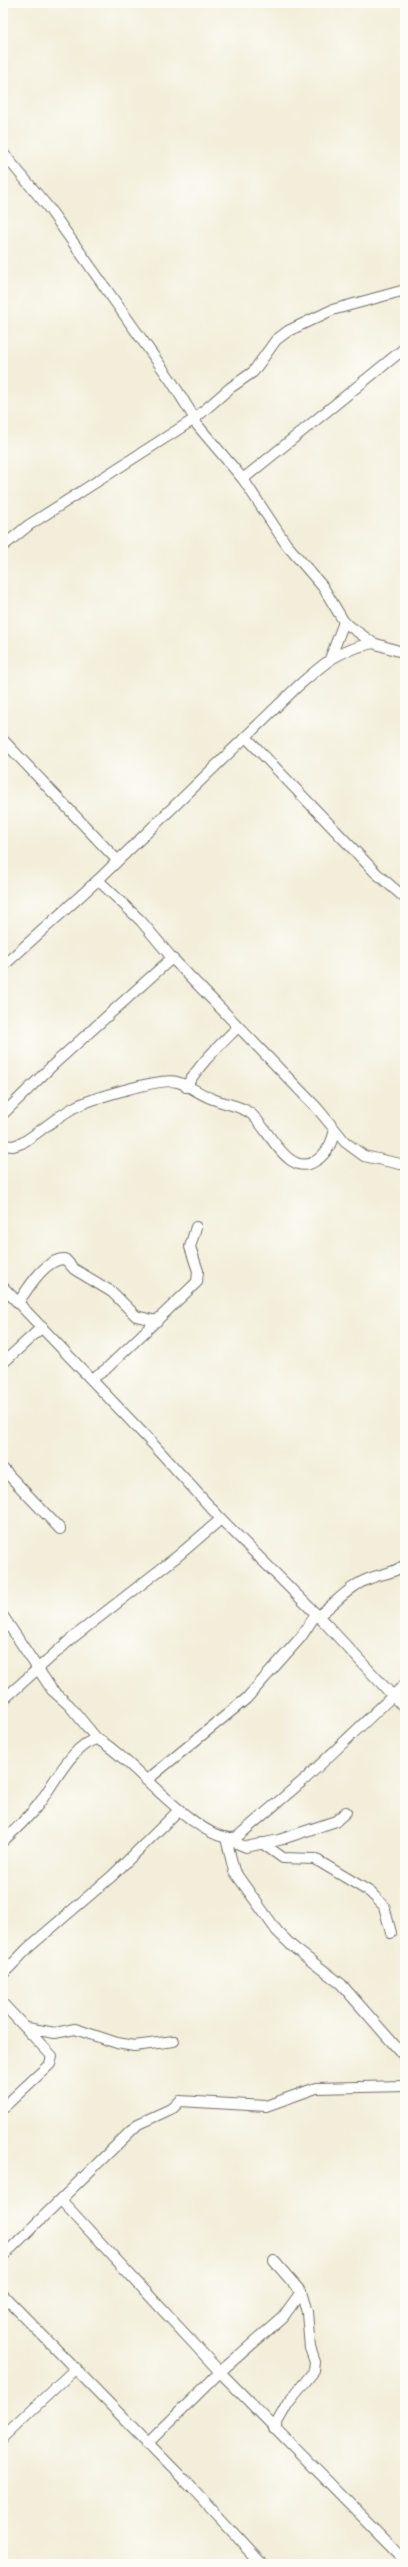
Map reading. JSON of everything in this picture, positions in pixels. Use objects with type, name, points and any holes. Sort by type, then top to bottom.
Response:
[{"type":"street","points":[[3,153],[48,207],[172,382],[194,420],[243,479],[286,544],[324,587],[344,622],[373,643],[405,652]]},
{"type":"street","points":[[3,546],[29,525],[194,420],[230,388],[253,372],[276,340],[288,332],[332,310],[405,290]]},
{"type":"street","points":[[243,479],[405,348]]},
{"type":"street","points":[[330,659],[344,622]]},
{"type":"street","points":[[3,966],[98,880],[297,687],[330,659],[349,648],[373,643]]},
{"type":"street","points":[[246,737],[376,873],[405,898]]},
{"type":"street","points":[[3,740],[117,860]]},
{"type":"street","points":[[98,880],[140,921],[172,958],[335,1130],[364,1156],[405,1165]]},
{"type":"street","points":[[3,1114],[54,1064],[172,958]]},
{"type":"street","points":[[186,1087],[208,1058],[238,1027]]},
{"type":"street","points":[[3,1145],[13,1146],[22,1143],[76,1107],[160,1082],[177,1082],[249,1113],[279,1150],[290,1160],[300,1164],[312,1163],[322,1156],[331,1144],[335,1130]]},
{"type":"street","points":[[91,1379],[105,1370],[157,1321],[199,1278],[190,1247],[196,1227]]},
{"type":"street","points":[[18,1303],[29,1286],[54,1261],[65,1259],[74,1269],[112,1292],[136,1316],[157,1321]]},
{"type":"street","points":[[3,1287],[91,1379],[221,1520],[317,1615],[405,1710]]},
{"type":"street","points":[[3,1363],[42,1327]]},
{"type":"street","points":[[3,1469],[60,1529]]},
{"type":"street","points":[[3,1700],[71,1639],[179,1555],[221,1520]]},
{"type":"street","points":[[147,1780],[246,1699],[301,1637],[317,1615],[360,1584],[371,1578],[396,1571],[405,1565]]},
{"type":"street","points":[[3,1616],[22,1642],[37,1670],[52,1690],[69,1705],[97,1739],[104,1743],[147,1780],[179,1810],[228,1839],[246,1847],[336,1821],[346,1812]]},
{"type":"street","points":[[228,1839],[243,1834],[405,1684]]},
{"type":"street","points":[[3,1841],[37,1806],[65,1766],[83,1745],[89,1740],[97,1739]]},
{"type":"street","points":[[3,1974],[28,1948],[112,1876],[179,1810]]},
{"type":"street","points":[[228,1839],[234,1871],[277,1931],[293,1947],[341,1984],[405,2057]]},
{"type":"street","points":[[262,1843],[283,1858],[315,1859],[370,1892],[384,1906],[391,1933]]},
{"type":"street","points":[[3,2004],[48,2050],[52,2056],[50,2064],[5,2106]]},
{"type":"street","points":[[26,2028],[55,2033],[75,2029],[117,2043],[134,2046],[174,2041]]},
{"type":"street","points":[[3,2256],[138,2124],[173,2108],[180,2101],[266,2106],[316,2088],[405,2086]]},
{"type":"street","points":[[61,2200],[220,2372],[405,2560]]},
{"type":"street","points":[[274,2261],[301,2292],[307,2312],[310,2348],[315,2362],[314,2371],[288,2403],[274,2428]]},
{"type":"street","points":[[147,2444],[220,2372],[283,2317],[301,2292]]},
{"type":"street","points":[[3,2295],[76,2368],[262,2564]]},
{"type":"street","points":[[3,2437],[76,2368]]}]
